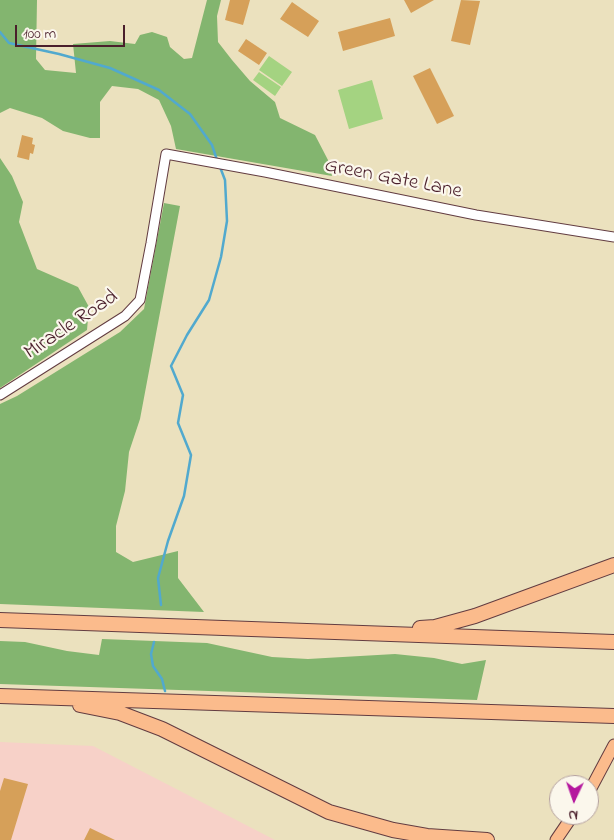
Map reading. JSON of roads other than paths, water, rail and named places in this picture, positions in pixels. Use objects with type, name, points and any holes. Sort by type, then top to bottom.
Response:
[{"type":"highway","points":[[355,633],[435,626],[475,616],[614,565]]},
{"type":"highway","points":[[0,620],[614,642]]},
{"type":"highway","points":[[0,696],[614,716]]},
{"type":"highway","points":[[37,697],[120,713],[162,729],[330,812],[393,830],[419,835],[479,840]]},
{"type":"main road","points":[[598,775],[612,749]]},
{"type":"main road","points":[[556,840],[566,825]]},
{"type":"street","name":"Green Gate Lane","points":[[166,154],[476,215],[614,238]]},
{"type":"street","name":"Miracle Road","points":[[0,395],[124,316],[140,300],[166,154]]},
{"type":"waterway","points":[[0,32],[9,43],[110,68],[159,90],[190,114],[212,145],[217,160]]},
{"type":"waterway","points":[[161,605],[158,578],[168,541],[184,496],[191,455],[178,423],[183,395],[171,366],[187,335],[209,300],[221,257],[227,221],[225,180],[220,167]]},
{"type":"waterway","points":[[154,642],[151,654],[153,666],[162,679],[165,691]]}]
